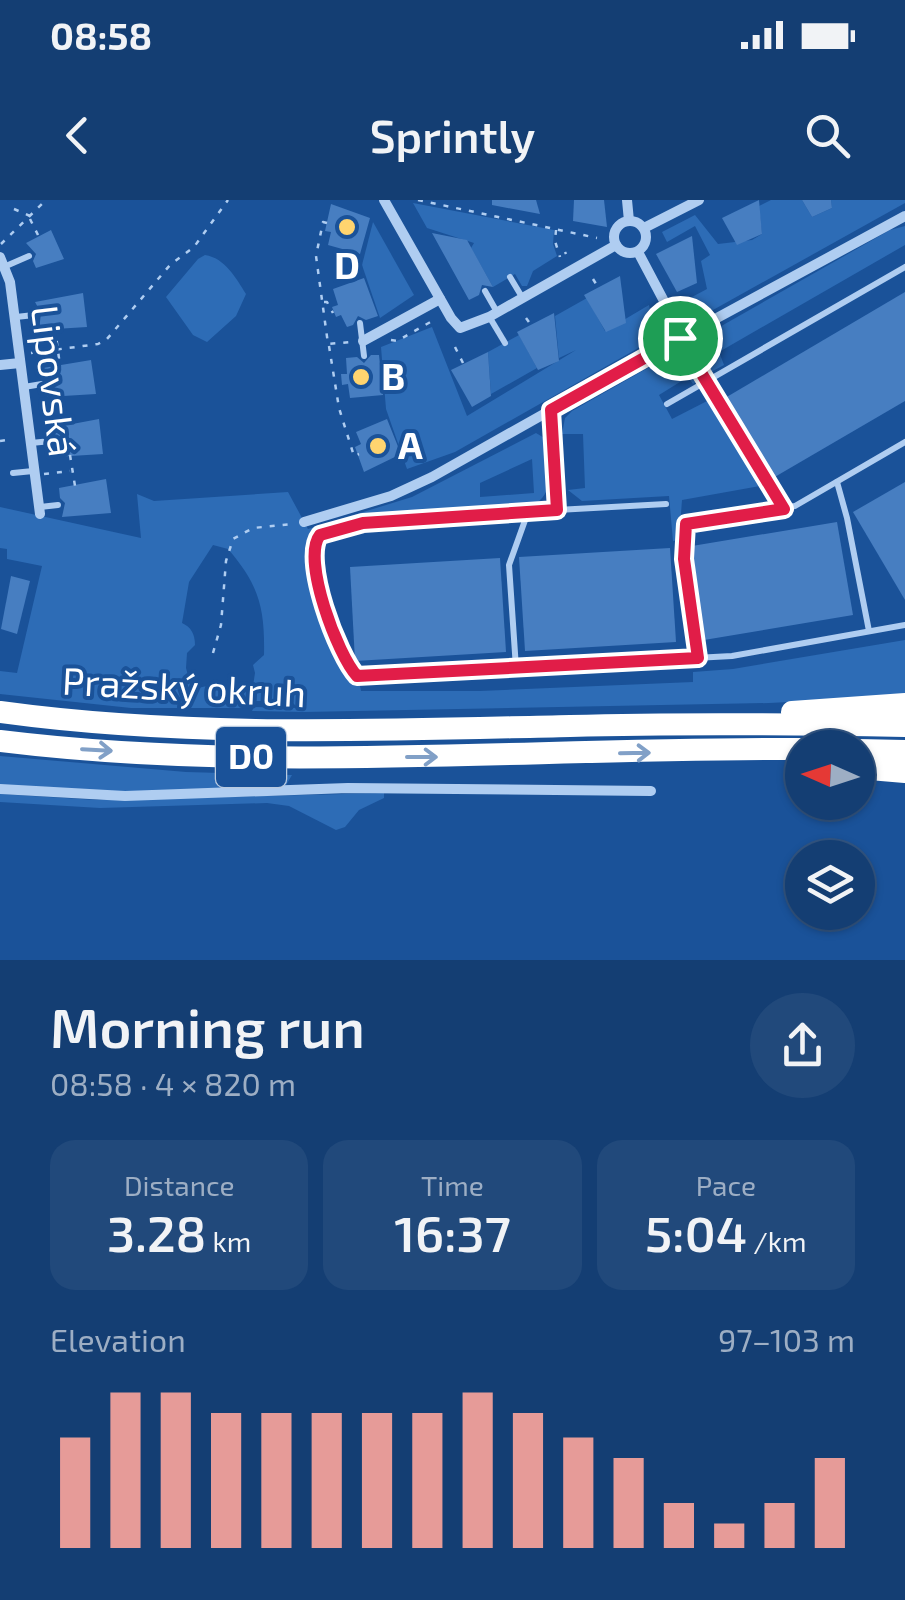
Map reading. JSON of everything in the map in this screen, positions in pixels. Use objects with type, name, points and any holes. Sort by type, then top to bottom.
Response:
[{"type":"highway","points":[[659,724],[905,704]]},
{"type":"highway","name":"Pražský okruh","points":[[0,712],[260,730],[659,724],[905,726]]},
{"type":"highway","name":"Pražský okruh","points":[[0,741],[198,756],[347,758],[785,749]]},
{"type":"highway","points":[[875,750],[905,750]]},
{"type":"highway","points":[[710,751],[785,760]]},
{"type":"highway","points":[[875,769],[905,772]]},
{"type":"street","points":[[384,200],[456,325],[466,328],[616,245]]},
{"type":"street","points":[[627,200],[629,222]]},
{"type":"street","points":[[629,222],[644,228],[699,200]]},
{"type":"street","points":[[304,522],[412,488],[905,216]]},
{"type":"street","points":[[616,245],[616,230],[629,222]]},
{"type":"street","points":[[616,245],[628,253],[638,252],[645,244],[644,228]]},
{"type":"street","points":[[638,252],[674,320]]},
{"type":"street","name":"Lipovská","points":[[3,262],[38,472],[40,511]]},
{"type":"street","points":[[363,341],[440,299]]},
{"type":"street","points":[[0,365],[20,363]]},
{"type":"street","points":[[0,790],[108,796],[348,788],[651,792]]},
{"type":"lane","points":[[3,262],[29,256]]},
{"type":"lane","points":[[667,404],[905,267]]},
{"type":"lane","points":[[510,277],[523,298]]},
{"type":"lane","points":[[485,291],[504,343]]},
{"type":"lane","points":[[14,317],[34,314]]},
{"type":"lane","points":[[360,323],[364,356]]},
{"type":"lane","points":[[680,338],[784,509]]},
{"type":"lane","points":[[24,387],[42,384]]},
{"type":"lane","points":[[551,410],[557,510]]},
{"type":"lane","points":[[31,444],[51,441]]},
{"type":"lane","points":[[698,658],[684,559],[686,524],[784,509],[905,442]]},
{"type":"lane","points":[[12,474],[38,472]]},
{"type":"lane","points":[[837,482],[848,518],[868,631]]},
{"type":"lane","points":[[666,504],[363,523],[320,535],[314,550],[318,586],[340,652],[357,676],[732,656],[905,624]]},
{"type":"lane","points":[[40,511],[58,505]]},
{"type":"lane","points":[[516,668],[509,565],[528,512]]},
{"type":"lane","points":[[567,726],[567,754]]},
{"type":"path","points":[[0,245],[46,200]]},
{"type":"path","points":[[29,353],[98,344],[107,338],[170,265],[194,247],[228,200]]},
{"type":"path","points":[[418,200],[597,238]]},
{"type":"path","points":[[14,209],[30,217],[38,235]]},
{"type":"path","points":[[327,223],[323,222],[316,256],[324,317],[334,381],[354,456],[359,454]]},
{"type":"path","points":[[556,228],[560,257]]},
{"type":"path","points":[[593,279],[598,287]]},
{"type":"path","points":[[322,302],[327,302],[334,313],[324,317]]},
{"type":"path","points":[[526,318],[531,325]]},
{"type":"path","points":[[375,334],[397,342],[434,320]]},
{"type":"path","points":[[55,328],[60,366]]},
{"type":"path","points":[[328,344],[363,341]]},
{"type":"path","points":[[455,346],[463,363]]},
{"type":"path","points":[[334,381],[342,380]]},
{"type":"path","points":[[0,441],[12,440]]},
{"type":"path","points":[[70,455],[74,486]]},
{"type":"path","points":[[38,472],[72,470]]},
{"type":"path","points":[[213,653],[221,626],[226,562],[233,539],[254,528],[304,522]]},
{"type":"shaded area","points":[[771,200],[802,200],[812,217],[832,208],[831,200],[905,203],[679,329],[675,321],[682,317],[675,306],[707,289],[701,261],[710,255],[695,226],[667,242],[662,232],[695,215],[718,244],[752,240],[762,234],[759,206]]},
{"type":"shaded area","points":[[413,203],[554,230],[557,256],[533,271],[527,286],[522,286],[515,274],[493,287],[471,248],[474,243],[427,228]]},
{"type":"shaded area","points":[[373,222],[414,295],[380,318],[362,265]]},
{"type":"shaded area","points":[[905,226],[905,245],[719,352],[724,365],[709,373],[698,352],[702,337],[890,230]]},
{"type":"shaded area","points":[[205,255],[224,264],[246,294],[236,316],[207,342],[193,335],[166,297]]},
{"type":"shaded area","points":[[587,298],[605,331],[649,305],[656,338],[455,452],[407,469],[386,409],[381,347],[432,327],[467,416],[576,350],[559,358],[555,316]]},
{"type":"shaded area","points":[[519,335],[537,368],[491,394],[488,352]]},
{"type":"shaded area","points":[[679,355],[689,361],[697,381],[693,384],[688,377],[659,395],[672,419],[711,399],[760,486],[682,500],[679,540],[673,541],[669,496],[582,501],[568,490],[585,488],[583,434],[562,434],[565,418],[572,411],[669,356]]},
{"type":"shaded area","points":[[536,433],[546,439],[549,484],[535,504],[375,515],[311,534],[311,570],[319,604],[341,671],[359,681],[361,691],[480,691],[693,682],[693,672],[733,669],[905,640],[905,696],[769,703],[304,712],[252,711],[254,707],[298,708],[291,701],[248,701],[244,708],[131,708],[0,694],[0,671],[17,673],[42,566],[7,559],[7,549],[0,548],[0,507],[141,538],[137,494],[154,501],[288,492],[308,529],[412,497]],"holes":[[[532,459],[534,493],[480,497],[480,483]],[[213,545],[228,549],[247,574],[258,598],[263,624],[264,655],[253,665],[253,686],[235,684],[228,692],[207,686],[198,688],[190,683],[186,668],[187,653],[195,645],[192,631],[182,623],[189,582]]]},
{"type":"shaded area","points":[[0,756],[186,772],[292,775],[285,787],[154,793],[0,787]]},
{"type":"shaded area","points":[[384,793],[384,798],[359,810],[345,827],[336,830],[289,806],[267,803],[100,808],[0,802],[0,794],[97,800]]},
{"type":"building","points":[[492,200],[536,200],[540,214],[492,205]]},
{"type":"building","points":[[574,200],[604,200],[607,227],[573,221]]},
{"type":"building","points":[[759,200],[762,234],[737,245],[722,218]]},
{"type":"building","points":[[802,200],[831,200],[832,208],[812,217]]},
{"type":"building","name":"D","points":[[331,204],[370,218],[360,254],[328,245],[331,232],[325,231]]},
{"type":"building","points":[[51,230],[64,259],[36,268],[36,254],[26,243]]},
{"type":"building","points":[[432,233],[467,240],[493,287],[482,285],[479,295],[469,300]]},
{"type":"building","points":[[692,236],[697,283],[677,292],[656,254]]},
{"type":"building","points":[[620,276],[626,323],[606,332],[584,295]]},
{"type":"building","points":[[364,278],[378,316],[366,320],[358,316],[347,327],[332,307],[338,305],[333,289]]},
{"type":"building","points":[[905,292],[905,401],[773,478],[725,398]]},
{"type":"building","points":[[83,293],[87,327],[39,330],[41,313],[35,302]]},
{"type":"building","points":[[554,313],[559,361],[538,370],[517,332]]},
{"type":"building","points":[[488,352],[491,396],[472,407],[451,370]]},
{"type":"building","name":"B","points":[[371,355],[379,355],[383,395],[350,398],[348,384],[342,385],[341,374],[347,374],[346,358],[357,357],[364,363]]},
{"type":"building","points":[[91,360],[96,394],[47,397],[49,384],[43,368]]},
{"type":"building","points":[[99,419],[103,454],[55,457],[53,447],[58,439],[51,428]]},
{"type":"building","name":"A","points":[[387,419],[401,454],[364,472],[355,447],[361,444],[356,432]]},
{"type":"building","points":[[106,479],[111,513],[62,517],[65,503],[59,488]]},
{"type":"building","points":[[905,482],[905,600],[853,512]]},
{"type":"building","points":[[837,522],[853,615],[704,640],[692,546]]},
{"type":"building","points":[[670,548],[676,642],[525,651],[519,557]]},
{"type":"building","points":[[500,558],[506,652],[355,661],[350,567]]},
{"type":"building","points":[[11,576],[30,581],[17,634],[1,629]]},
{"type":"place","name":"D","points":[[347,227]]},
{"type":"place","name":"B","points":[[361,377]]},
{"type":"place","name":"A","points":[[378,446]]},
{"type":"route","points":[[680,338],[784,509],[686,524],[684,559],[698,658],[357,676],[340,652],[318,586],[314,550],[320,535],[363,523],[557,510],[551,410],[680,338]]}]
